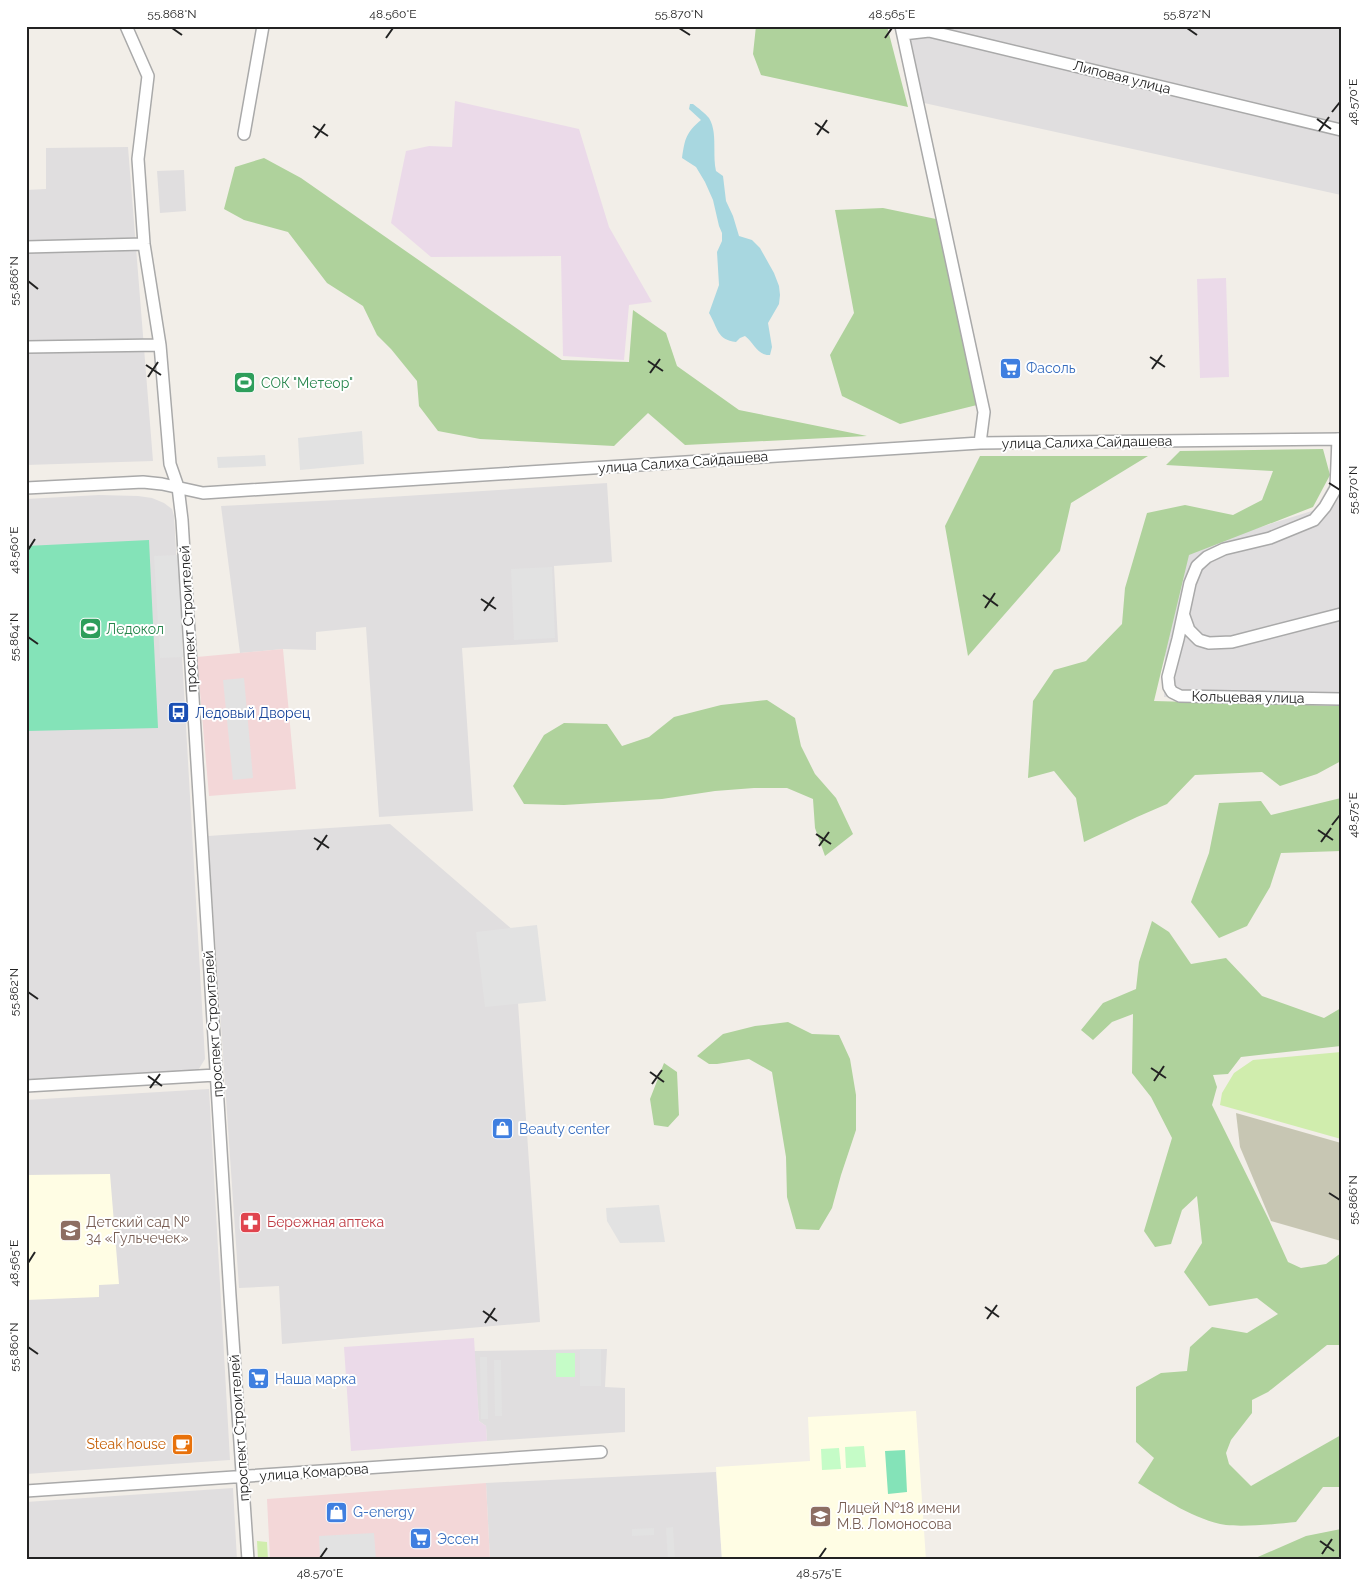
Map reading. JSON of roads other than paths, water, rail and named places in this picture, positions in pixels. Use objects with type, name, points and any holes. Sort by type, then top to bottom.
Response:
[{"type":"street","name":"проспект Строителей","points":[[126,26],[148,76],[138,159],[144,244],[160,345],[170,464],[178,487],[182,520],[248,1560]]},
{"type":"street","points":[[244,134],[263,26]]},
{"type":"street","points":[[902,30],[984,412],[980,443]]},
{"type":"street","name":"Липовая улица","points":[[902,30],[929,31],[1341,130]]},
{"type":"street","points":[[26,248],[144,244]]},
{"type":"street","points":[[26,347],[160,345]]},
{"type":"street","name":"улица Салиха Сайдашева","points":[[26,488],[143,482],[204,493],[980,443],[1340,439]]},
{"type":"street","name":"Кольцевая улица","points":[[1340,439],[1336,488],[1326,507],[1314,520],[1270,538],[1224,549],[1207,556],[1197,566],[1190,583],[1168,677],[1169,687],[1172,692],[1180,696],[1341,700]]},
{"type":"street","points":[[1183,614],[1189,630],[1199,640],[1209,643],[1232,642],[1341,614]]},
{"type":"street","points":[[26,1086],[216,1075]]},
{"type":"street","name":"улица Комарова","points":[[26,1491],[601,1452]]},
{"type":"water","points":[[690,104],[693,104],[706,114],[712,124],[716,171],[723,176],[726,201],[739,236],[752,240],[760,248],[779,286],[779,304],[768,323],[772,347],[770,355],[759,351],[745,336],[736,342],[725,339],[721,336],[709,313],[719,285],[717,252],[722,241],[722,233],[713,200],[705,182],[696,167],[682,158],[687,136],[701,120],[689,109]]},
{"type":"place","name":"Фасоль","points":[[1010,368]]},
{"type":"place","name":"СОК \"Метеор\"","points":[[245,383]]},
{"type":"place","name":"Ледокол","points":[[90,629]]},
{"type":"place","name":"Ледовый Дворец","points":[[179,713]]},
{"type":"place","name":"Beauty center","points":[[503,1129]]},
{"type":"place","name":"Бережная аптека","points":[[251,1222]]},
{"type":"place","name":"Детский сад № 34 «Гульчечек»","points":[[70,1230]]},
{"type":"place","name":"Наша марка","points":[[259,1379]]},
{"type":"place","name":"Steak house","points":[[182,1444]]},
{"type":"place","name":"G-energy","points":[[337,1512]]},
{"type":"place","name":"Лицей №18 имени М.В. Ломоносова","points":[[821,1516]]},
{"type":"place","name":"Эссен","points":[[421,1539]]}]
